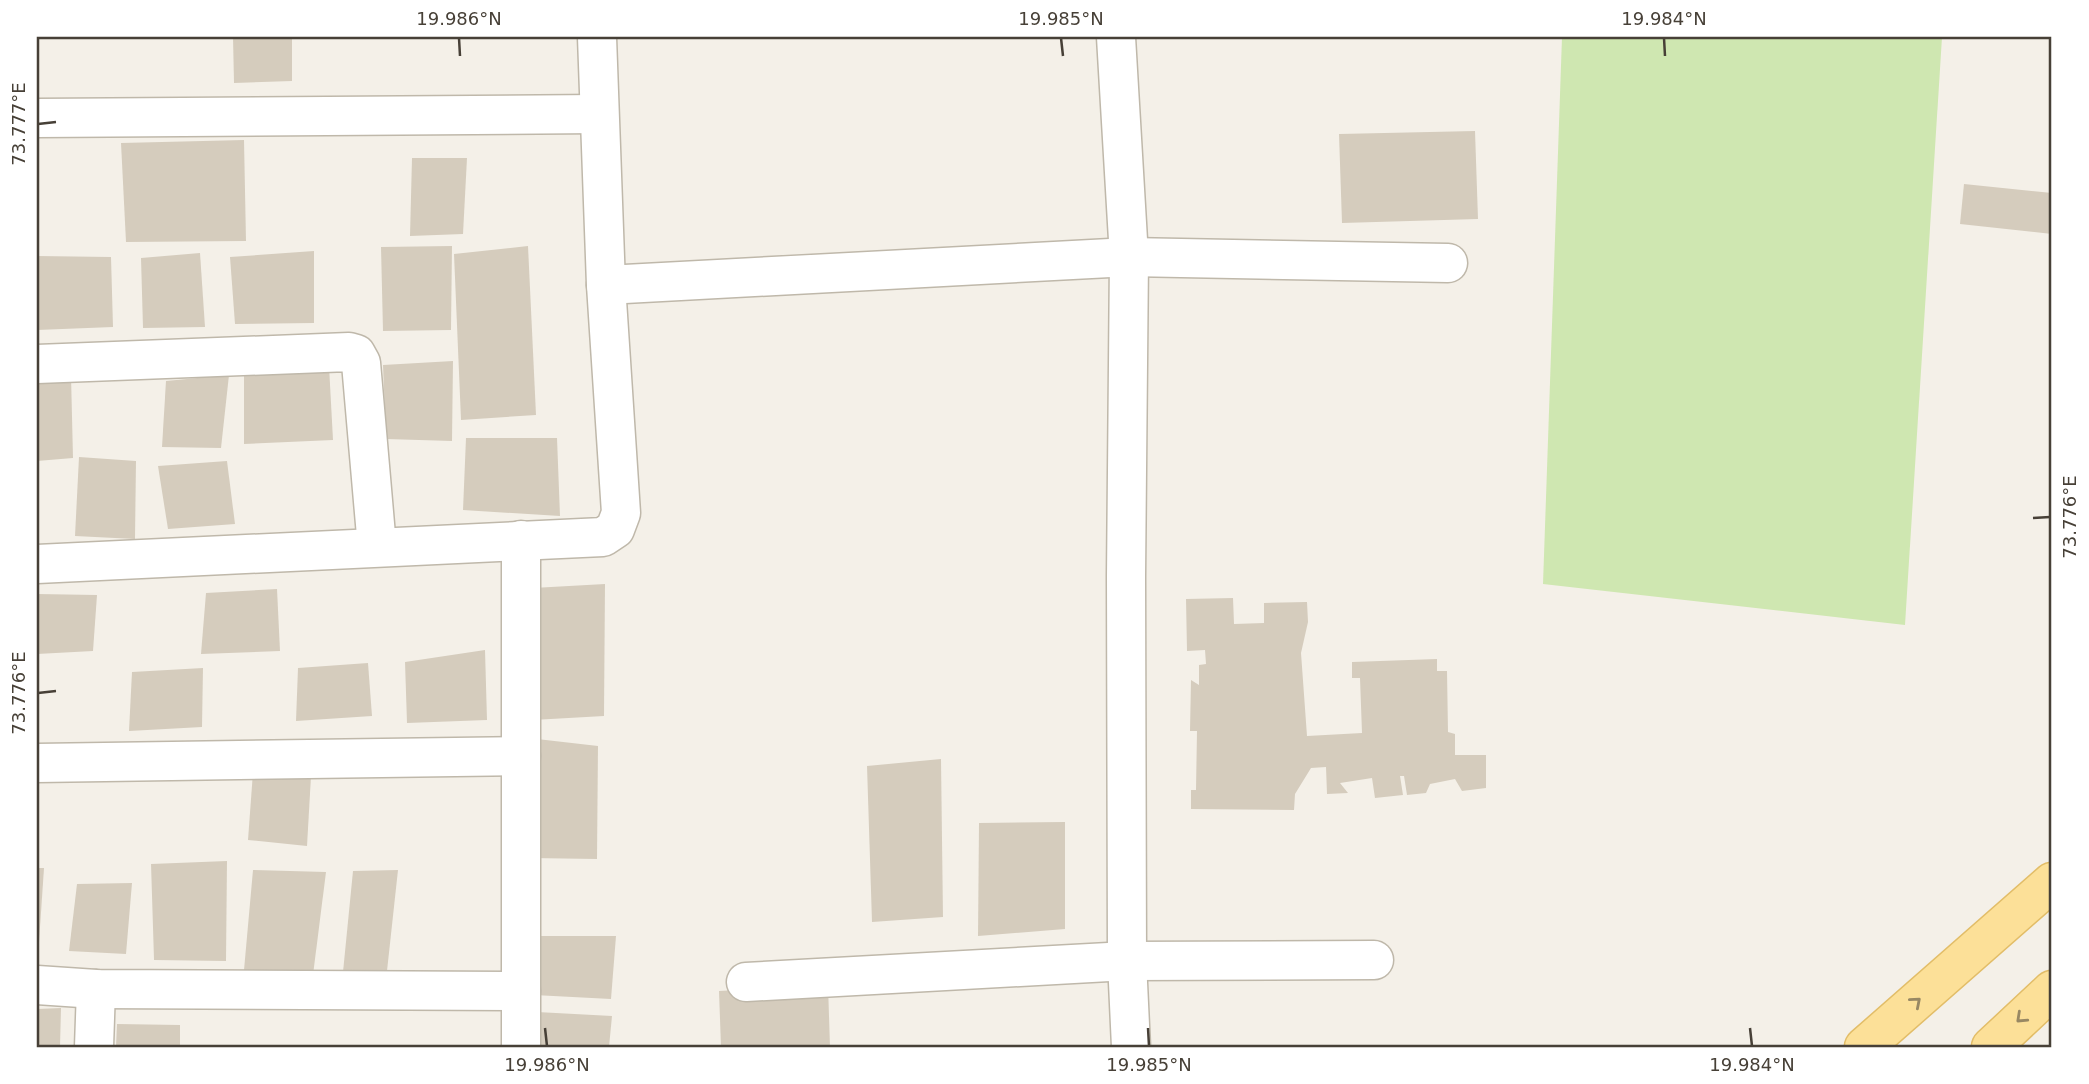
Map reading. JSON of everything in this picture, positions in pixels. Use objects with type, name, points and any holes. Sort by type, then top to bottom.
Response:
[{"type":"main road","points":[[1864,1047],[2052,882]]},
{"type":"main road","points":[[1991,1047],[2052,989]]},
{"type":"street","points":[[37,564],[603,537],[615,529],[621,513],[606,285],[597,37]]},
{"type":"street","points":[[1116,37],[1129,257],[1126,566],[1128,961],[1131,1047]]},
{"type":"street","points":[[37,118],[599,114]]},
{"type":"street","points":[[606,285],[1129,257],[1448,263]]},
{"type":"street","points":[[37,364],[349,352],[356,354],[361,363],[377,547]]},
{"type":"street","points":[[521,540],[521,1047]]},
{"type":"street","points":[[37,763],[521,756]]},
{"type":"street","points":[[746,982],[1128,961],[1374,960]]},
{"type":"street","points":[[37,985],[96,989],[521,991]]},
{"type":"street","points":[[94,1047],[96,989]]},
{"type":"green space","points":[[1562,37],[1942,37],[1905,625],[1543,584]]},
{"type":"building","points":[[233,37],[292,37],[292,81],[234,83]]},
{"type":"building","points":[[1475,131],[1478,219],[1342,223],[1339,134]]},
{"type":"building","points":[[244,140],[246,241],[126,242],[121,143]]},
{"type":"building","points":[[412,158],[467,158],[463,234],[410,236]]},
{"type":"building","points":[[1964,184],[2052,193],[2052,234],[1960,224]]},
{"type":"building","points":[[452,246],[451,330],[383,331],[381,247]]},
{"type":"building","points":[[528,246],[536,415],[461,420],[454,254]]},
{"type":"building","points":[[314,251],[314,323],[235,324],[230,257]]},
{"type":"building","points":[[200,253],[205,327],[143,328],[141,258]]},
{"type":"building","points":[[37,256],[111,257],[113,327],[37,330]]},
{"type":"building","points":[[453,361],[452,441],[386,439],[383,365]]},
{"type":"building","points":[[329,366],[333,440],[244,444],[244,376]]},
{"type":"building","points":[[71,375],[73,458],[37,461],[37,381]]},
{"type":"building","points":[[229,375],[221,448],[162,447],[166,381]]},
{"type":"building","points":[[466,438],[557,438],[560,516],[463,510]]},
{"type":"building","points":[[79,457],[136,461],[135,539],[75,536]]},
{"type":"building","points":[[227,461],[235,524],[168,529],[158,466]]},
{"type":"building","points":[[605,584],[604,716],[533,720],[533,588]]},
{"type":"building","points":[[277,589],[280,651],[201,654],[206,593]]},
{"type":"building","points":[[37,594],[97,595],[93,651],[37,654]]},
{"type":"building","points":[[1233,598],[1234,624],[1264,623],[1264,603],[1307,602],[1308,622],[1301,653],[1307,736],[1362,733],[1360,678],[1352,678],[1352,662],[1437,659],[1437,671],[1447,671],[1448,732],[1455,734],[1455,755],[1486,755],[1486,788],[1462,791],[1455,779],[1430,784],[1426,793],[1407,795],[1404,776],[1400,776],[1403,795],[1375,798],[1372,778],[1340,783],[1348,793],[1327,794],[1326,767],[1311,768],[1295,794],[1294,810],[1191,809],[1191,790],[1196,790],[1197,731],[1190,731],[1191,680],[1199,685],[1199,665],[1206,664],[1205,650],[1187,651],[1186,599]]},
{"type":"building","points":[[485,650],[487,720],[407,723],[405,662]]},
{"type":"building","points":[[368,663],[372,716],[296,721],[298,668]]},
{"type":"building","points":[[203,668],[202,727],[129,731],[132,672]]},
{"type":"building","points":[[537,739],[598,746],[597,859],[530,858]]},
{"type":"building","points":[[941,759],[943,917],[872,922],[867,766]]},
{"type":"building","points":[[253,772],[311,776],[307,846],[248,840]]},
{"type":"building","points":[[1065,822],[1065,929],[978,936],[979,823]]},
{"type":"building","points":[[227,861],[226,961],[154,960],[151,864]]},
{"type":"building","points":[[37,868],[44,868],[39,942],[37,941]]},
{"type":"building","points":[[253,870],[326,872],[313,975],[244,970]]},
{"type":"building","points":[[398,870],[387,971],[343,972],[353,871]]},
{"type":"building","points":[[132,883],[126,954],[69,951],[77,884]]},
{"type":"building","points":[[539,936],[616,936],[611,999],[534,995]]},
{"type":"building","points":[[828,985],[830,1047],[721,1047],[719,991]]},
{"type":"building","points":[[61,1008],[60,1047],[37,1047],[37,1009]]},
{"type":"building","points":[[537,1012],[612,1016],[609,1047],[534,1047]]},
{"type":"building","points":[[117,1024],[180,1025],[180,1047],[116,1047]]}]
